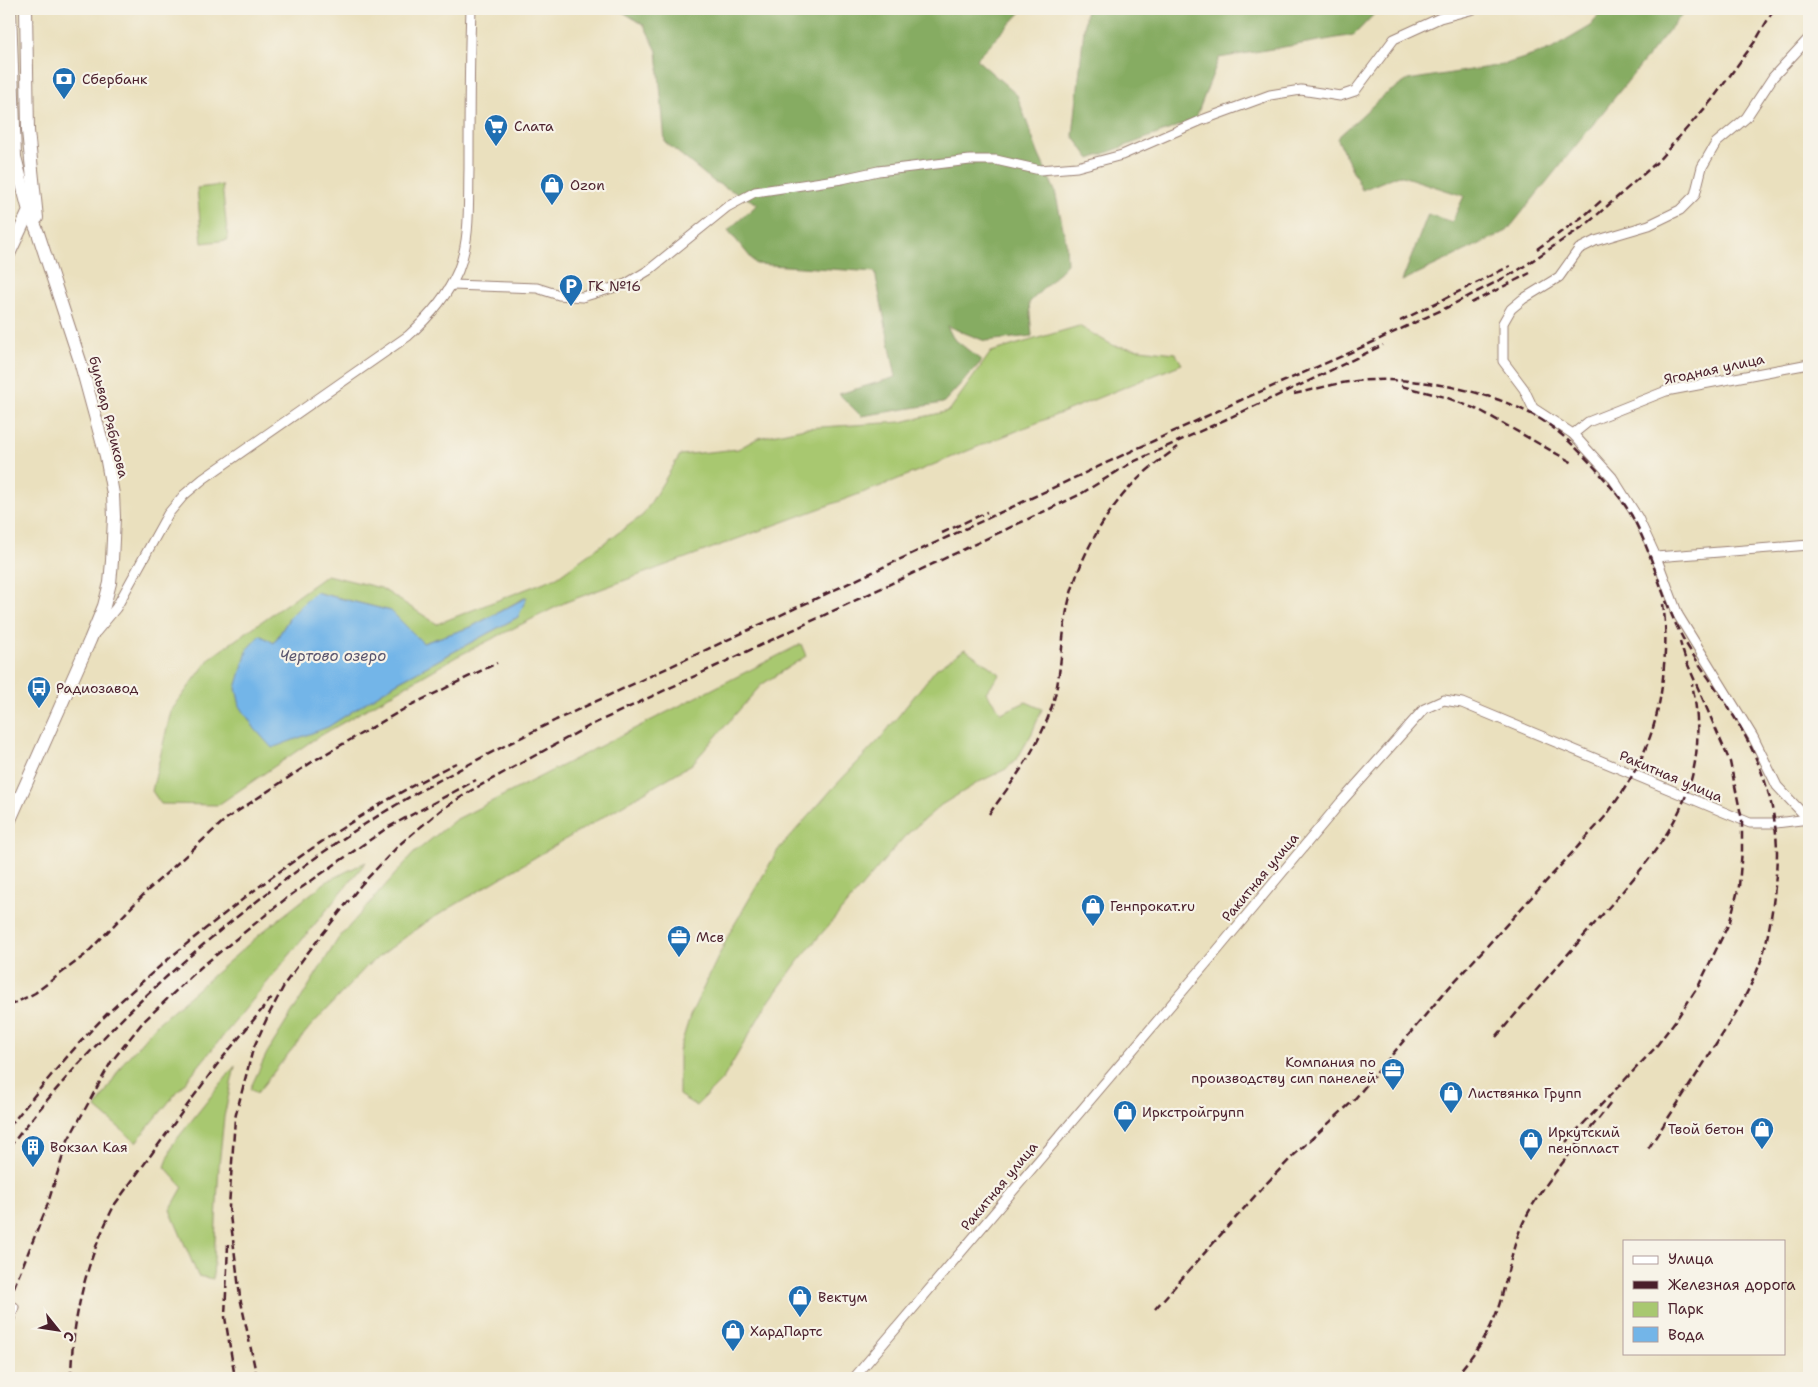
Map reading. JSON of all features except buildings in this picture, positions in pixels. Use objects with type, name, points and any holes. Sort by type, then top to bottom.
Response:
[{"type":"main road","name":"бульвар Рябикова","points":[[9,822],[14,797],[90,640],[104,606],[110,583],[114,539],[112,494],[106,456],[80,361],[29,211],[15,157],[10,9]]},
{"type":"main road","name":"бульвар Рябикова","points":[[26,9],[28,131],[38,233]]},
{"type":"main road","points":[[9,254],[29,211]]},
{"type":"street","points":[[90,640],[116,608],[168,514],[184,495],[203,479],[408,336],[430,316],[452,285],[459,269],[464,247],[468,212],[471,9]]},
{"type":"street","points":[[452,285],[537,288],[559,294],[582,297],[626,284],[649,270],[727,207],[755,192],[842,179],[878,171],[970,160],[996,160],[1040,170],[1077,167],[1122,154],[1202,120],[1270,95],[1301,90],[1340,96],[1355,91],[1394,39],[1440,18],[1474,9]]},
{"type":"street","points":[[1809,38],[1773,77],[1746,118],[1716,142],[1702,167],[1695,195],[1680,210],[1649,225],[1595,241],[1579,249],[1559,277],[1523,299],[1511,309],[1503,323],[1503,361],[1524,389],[1532,408],[1574,434],[1612,476],[1638,518],[1682,622],[1753,737],[1777,786],[1809,819]]},
{"type":"street","name":"Ягодная улица","points":[[1574,434],[1588,422],[1666,392],[1809,364]]},
{"type":"street","points":[[1656,557],[1809,546]]},
{"type":"street","name":"Ракитная улица","points":[[854,1378],[1341,802],[1424,709],[1444,700],[1462,703],[1750,823],[1776,823],[1809,819]]},
{"type":"street","points":[[9,1322],[14,1307]]},
{"type":"green space","points":[[618,9],[1024,9],[976,59],[1017,95],[1038,153],[1055,191],[1066,242],[1067,264],[1029,303],[1032,336],[985,341],[947,326],[953,338],[982,361],[943,403],[861,416],[839,394],[896,377],[875,272],[756,264],[728,230],[758,204],[713,181],[665,142],[657,51],[644,25]]},
{"type":"green space","points":[[1086,9],[1379,9],[1354,35],[1219,58],[1195,120],[1090,159],[1073,136]]},
{"type":"green space","points":[[1602,9],[1686,9],[1507,231],[1402,281],[1428,214],[1452,222],[1464,196],[1399,175],[1362,190],[1337,138],[1383,96],[1408,80],[1502,65],[1550,50],[1591,26]]},
{"type":"green space","points":[[222,185],[228,240],[202,243],[197,188]]},
{"type":"green space","points":[[1079,326],[1114,346],[1175,353],[1182,364],[881,486],[566,602],[456,657],[313,740],[218,805],[161,804],[152,791],[171,711],[210,658],[327,575],[381,588],[437,624],[557,577],[643,515],[680,455],[738,449],[758,438],[805,428],[901,422],[949,411],[991,352]],"holes":[[[315,592],[391,611],[423,643],[471,627],[526,597],[518,617],[396,683],[328,727],[301,736],[274,643],[290,617]]]},
{"type":"green space","points":[[801,644],[806,656],[761,685],[692,764],[423,924],[368,965],[309,1028],[257,1093],[250,1089],[267,1053],[338,939],[413,854],[455,820]]},
{"type":"green space","points":[[965,649],[1000,674],[986,692],[1001,713],[1026,702],[1042,709],[1032,733],[1017,759],[1006,769],[979,782],[941,805],[904,837],[799,960],[765,1007],[723,1079],[696,1106],[679,1095],[679,1051],[690,1016],[730,932],[778,850],[880,739],[936,669]]},
{"type":"green space","points":[[366,862],[136,1142],[96,1108],[123,1063],[157,1024],[265,930],[327,881]]},
{"type":"green space","points":[[235,1066],[224,1117],[219,1165],[213,1279],[198,1276],[170,1210],[183,1187],[165,1167],[173,1144]]},
{"type":"water","name":"Чертово озеро","points":[[315,592],[391,611],[423,643],[471,627],[527,597],[518,617],[396,683],[328,727],[272,748],[255,729],[240,706],[236,688],[248,648],[260,635],[274,643],[290,617]]},
{"type":"railway","points":[[9,1148],[38,1111],[101,1040],[134,1007],[204,944],[278,885],[321,854],[416,794],[475,761],[556,720],[1241,400],[1356,350],[1448,307],[1517,271],[1588,223],[1656,163],[1712,100],[1756,40],[1774,9]]},
{"type":"railway","points":[[1537,249],[1585,215],[1601,201]]},
{"type":"railway","points":[[1400,321],[1510,266]]},
{"type":"railway","points":[[1471,303],[1530,273]]},
{"type":"railway","points":[[257,1378],[240,1297],[229,1207],[235,1118],[253,1049],[286,982],[361,885],[400,844],[441,810],[472,790],[589,726],[1079,495],[1131,463],[1383,345]]},
{"type":"railway","points":[[1294,394],[1364,380],[1395,380],[1442,385],[1467,390],[1513,405],[1534,415],[1552,427],[1595,468],[1615,491],[1632,516],[1640,531],[1677,627],[1751,747],[1765,781],[1774,817],[1776,835],[1775,891],[1764,951],[1754,979],[1740,1006],[1648,1149]]},
{"type":"railway","points":[[1401,386],[1445,397],[1481,411],[1573,463]]},
{"type":"railway","points":[[989,814],[1025,763],[1047,721],[1057,684],[1064,627],[1070,598],[1075,580],[1090,545],[1110,511],[1122,496],[1144,473],[1178,447]]},
{"type":"railway","points":[[942,533],[987,512]]},
{"type":"railway","points":[[1155,1309],[1262,1188],[1294,1155],[1353,1101],[1444,993],[1604,818],[1617,800],[1638,764],[1653,728],[1658,708],[1665,657],[1663,604]]},
{"type":"railway","points":[[1566,1142],[1655,1048],[1678,1017],[1699,985],[1730,921],[1739,886],[1742,820],[1730,762],[1685,658],[1680,642]]},
{"type":"railway","points":[[9,1006],[35,993],[85,955],[148,890],[226,819],[315,760],[413,704],[497,663]]},
{"type":"railway","points":[[1496,1037],[1620,895],[1661,842],[1677,815],[1689,787],[1696,756],[1697,722],[1692,684]]},
{"type":"railway","points":[[9,1127],[57,1068],[108,1013],[193,938],[306,852],[395,796],[456,763]]},
{"type":"railway","points":[[9,1299],[46,1209],[68,1140],[111,1062],[143,1022],[200,968],[288,897],[387,828],[476,780]]},
{"type":"railway","points":[[71,1378],[74,1333],[83,1288],[96,1245],[115,1204],[216,1066],[273,996]]},
{"type":"railway","points":[[1454,1378],[1481,1343],[1494,1319],[1503,1294],[1520,1229],[1534,1202],[1554,1173],[1610,1104]]},
{"type":"railway","points":[[228,1244],[225,1317],[235,1378]]},
{"type":"place","name":"Сбербанк","points":[[64,100]]},
{"type":"place","name":"Слата","points":[[496,147]]},
{"type":"place","name":"Ozon","points":[[552,206]]},
{"type":"place","name":"ГК №16","points":[[571,307]]},
{"type":"place","name":"Радиозавод","points":[[39,709]]},
{"type":"place","name":"Генпрокат.ru","points":[[1093,927]]},
{"type":"place","name":"Мсв","points":[[679,958]]},
{"type":"place","name":"Компания по производству сип панелей","points":[[1393,1091]]},
{"type":"place","name":"Листвянка Групп","points":[[1451,1114]]},
{"type":"place","name":"Иркстройгрупп","points":[[1125,1133]]},
{"type":"place","name":"Твой бетон","points":[[1762,1150]]},
{"type":"place","name":"Иркутский пенопласт","points":[[1531,1161]]},
{"type":"place","name":"Вокзал Кая","points":[[33,1168]]},
{"type":"place","name":"Вектум","points":[[800,1318]]},
{"type":"place","name":"ХардПартс","points":[[733,1352]]}]
